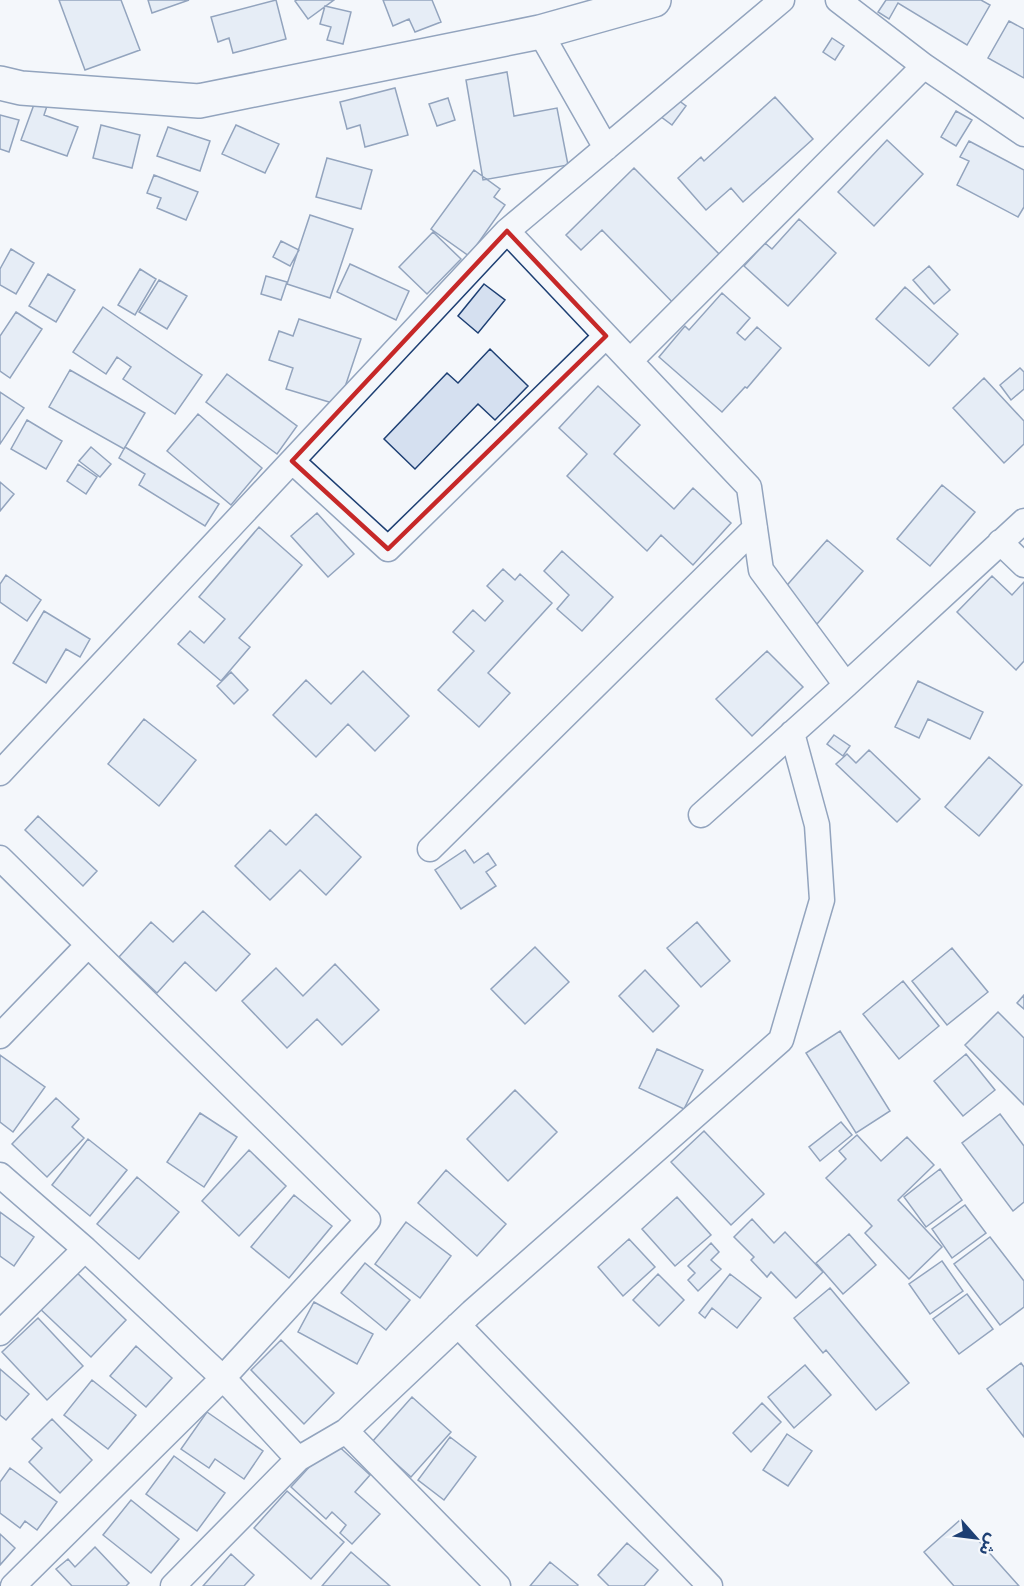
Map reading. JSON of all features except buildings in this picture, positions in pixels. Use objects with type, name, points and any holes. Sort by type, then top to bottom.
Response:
[{"type":"street","points":[[0,84],[21,88],[199,101],[540,32],[654,0]]},
{"type":"street","points":[[0,773],[507,231],[782,0]]},
{"type":"street","points":[[838,0],[924,66],[1024,134]]},
{"type":"street","points":[[540,32],[606,148]]},
{"type":"street","points":[[630,361],[924,66]]},
{"type":"street","points":[[507,231],[748,486],[761,570],[846,685]]},
{"type":"street","points":[[292,461],[388,549],[606,336]]},
{"type":"street","points":[[700,815],[846,685],[1024,521]]},
{"type":"street","points":[[430,849],[755,528]]},
{"type":"street","points":[[1000,542],[1024,565]]},
{"type":"street","points":[[172,1586],[298,1459],[346,1431],[458,1326],[781,1040],[822,900],[818,825],[792,733]]},
{"type":"street","points":[[0,858],[368,1220],[223,1378],[13,1586]]},
{"type":"street","points":[[0,1036],[88,945]]},
{"type":"street","points":[[0,1175],[85,1248],[223,1378],[298,1459]]},
{"type":"street","points":[[0,1333],[85,1248]]},
{"type":"street","points":[[458,1326],[710,1586]]},
{"type":"street","points":[[346,1431],[498,1586]]},
{"type":"highlighted area","points":[[507,231],[606,336],[388,549],[292,461]]}]
